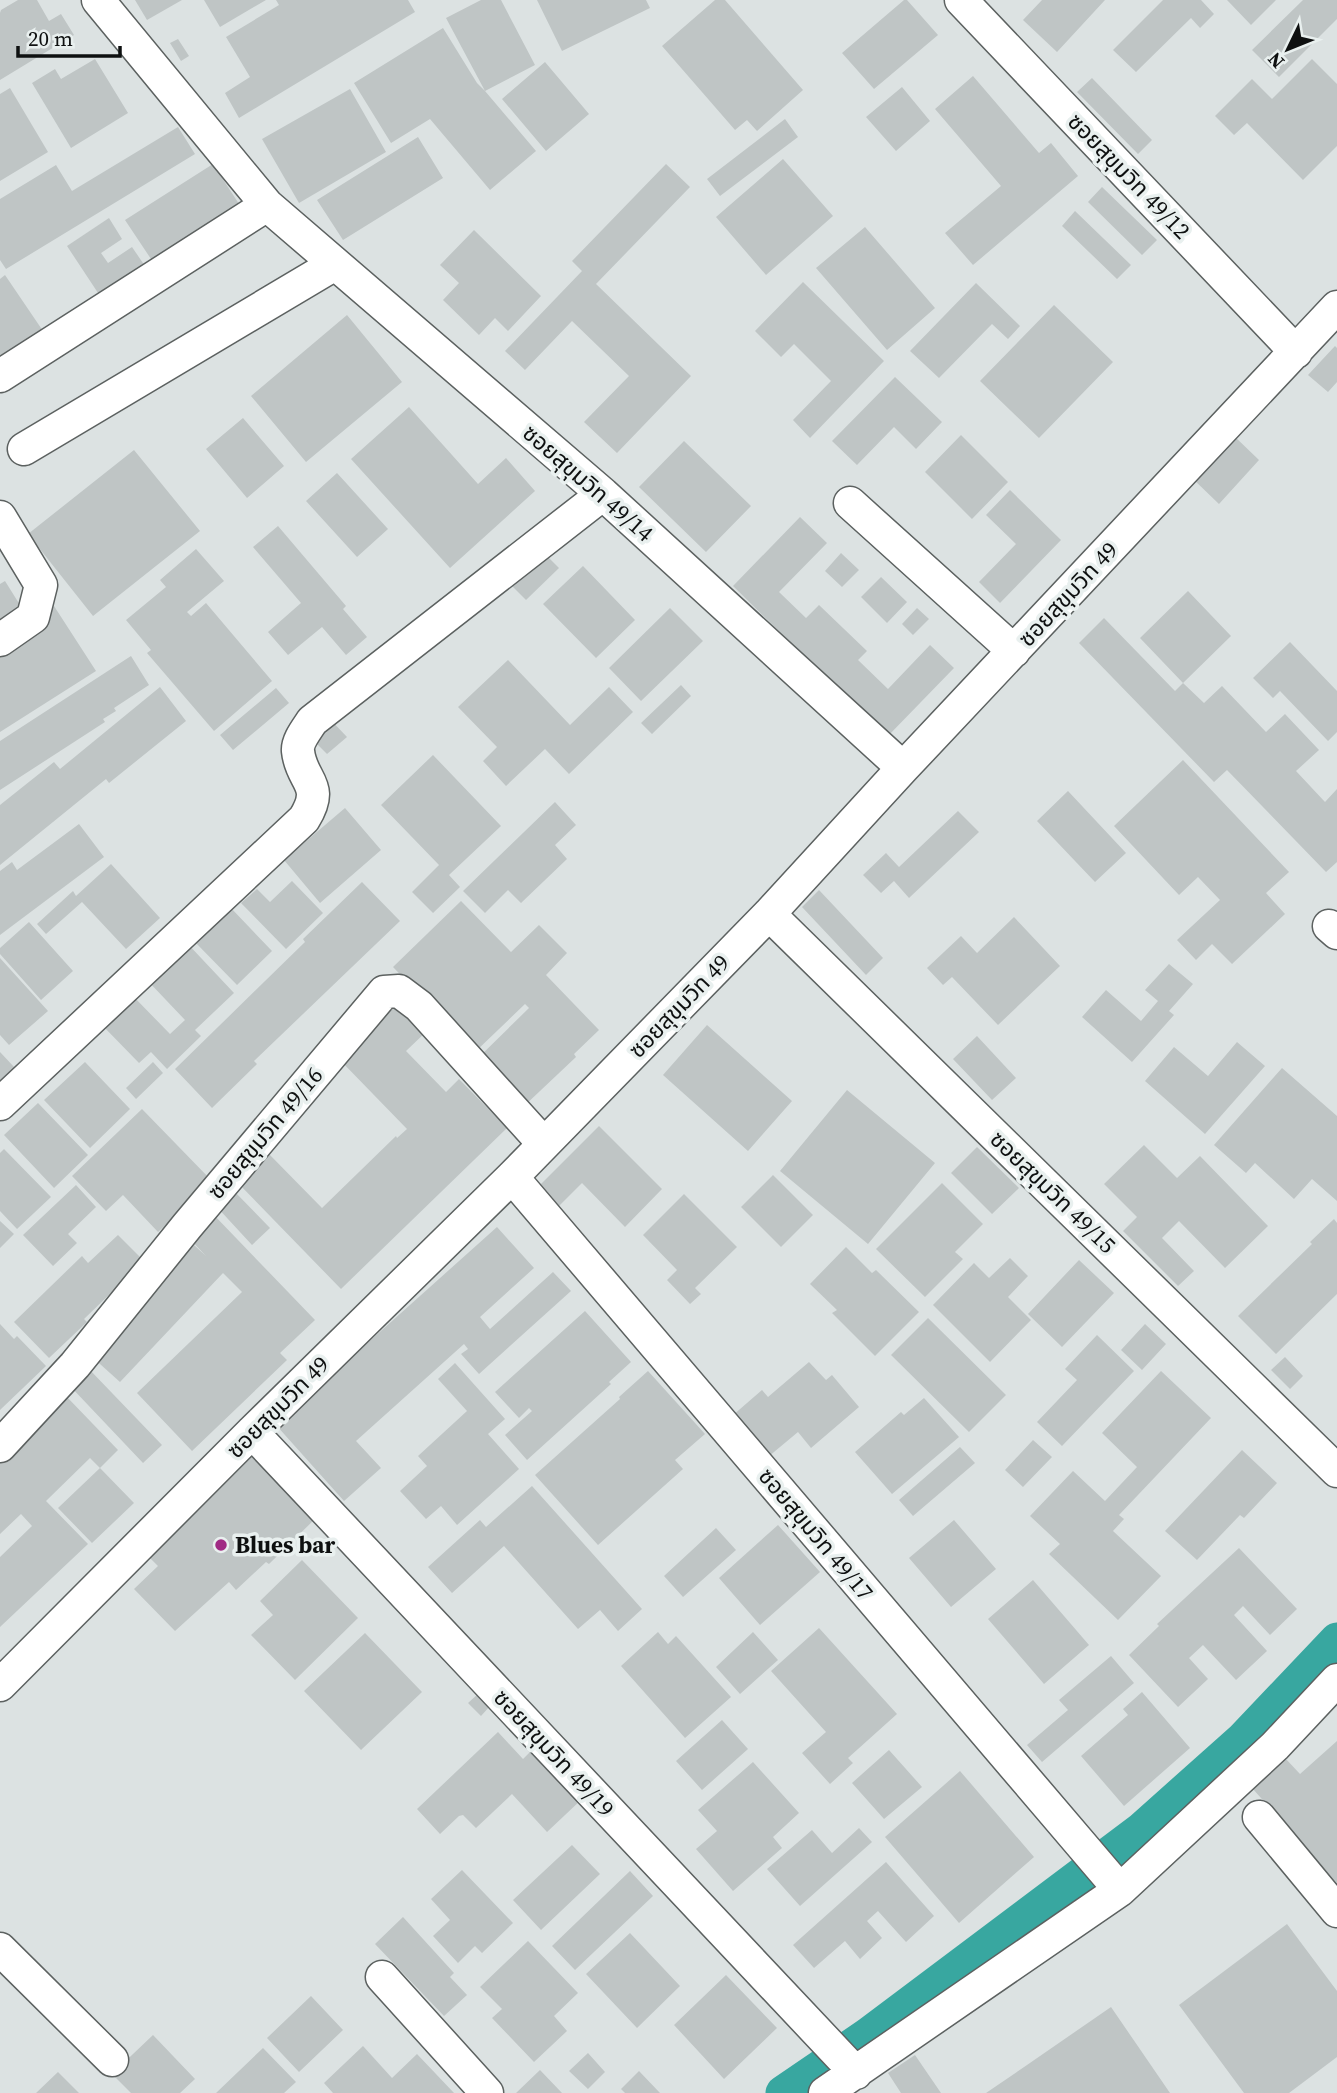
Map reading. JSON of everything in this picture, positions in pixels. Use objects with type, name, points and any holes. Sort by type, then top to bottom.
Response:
[{"type":"street","name":"ซอยสุขุมวิท 49/14","points":[[98,0],[267,205],[603,494],[903,768]]},
{"type":"street","name":"ซอยสุขุมวิท 49/12","points":[[961,0],[1296,352]]},
{"type":"street","points":[[0,376],[267,205]]},
{"type":"street","points":[[24,449],[335,264]]},
{"type":"street","name":"ซอยสุขุมวิท 49","points":[[0,1685],[252,1432],[512,1177],[769,914],[1337,307]]},
{"type":"street","points":[[0,1104],[304,819],[314,803],[313,792],[298,750],[312,721],[603,494]]},
{"type":"street","points":[[850,503],[1014,651]]},
{"type":"street","points":[[0,517],[41,585],[33,617],[0,640]]},
{"type":"street","name":"ซอยสุขุมวิท 49/15","points":[[769,914],[1337,1471]]},
{"type":"street","name":"ซอยสุขุมวิท 49/16","points":[[0,1446],[75,1365],[187,1226],[384,992],[399,991],[419,1006],[544,1144]]},
{"type":"street","name":"ซอยสุขุมวิท 49/17","points":[[512,1177],[1120,1890]]},
{"type":"street","name":"ซอยสุขุมวิท 49/19","points":[[252,1432],[856,2073]]},
{"type":"street","points":[[825,2093],[1120,1890],[1275,1746],[1337,1681]]},
{"type":"street","points":[[1259,1817],[1337,1911]]},
{"type":"street","points":[[0,1949],[111,2060]]},
{"type":"street","points":[[382,1977],[487,2093]]},
{"type":"building","points":[[18,0],[37,0],[49,21],[61,14],[74,35],[0,80],[0,13]]},
{"type":"building","points":[[135,0],[182,0],[147,20]]},
{"type":"building","points":[[204,0],[266,0],[220,27]]},
{"type":"building","points":[[276,0],[408,0],[415,12],[239,118],[225,93],[250,77],[226,37],[279,5]]},
{"type":"building","points":[[481,0],[501,0],[535,65],[485,91],[446,18]]},
{"type":"building","points":[[537,0],[646,0],[650,8],[562,51]]},
{"type":"building","points":[[715,0],[725,0],[803,90],[757,131],[747,120],[735,130],[662,46]]},
{"type":"building","points":[[907,0],[938,35],[874,89],[842,53]]},
{"type":"building","points":[[1042,0],[1105,0],[1057,52],[1023,20]]},
{"type":"building","points":[[1163,0],[1201,0],[1214,14],[1200,28],[1191,18],[1136,72],[1113,50]]},
{"type":"building","points":[[1227,0],[1276,0],[1251,25]]},
{"type":"building","points":[[1303,0],[1337,0],[1337,19],[1279,77],[1252,50]]},
{"type":"building","points":[[443,28],[477,83],[536,151],[490,190],[430,119],[391,143],[354,83]]},
{"type":"building","points":[[178,39],[189,56],[181,61],[170,43]]},
{"type":"building","points":[[95,59],[128,113],[71,148],[32,83],[55,69],[61,79]]},
{"type":"building","points":[[1312,59],[1337,84],[1337,146],[1303,180],[1247,123],[1234,135],[1215,116],[1252,79],[1272,99]]},
{"type":"building","points":[[545,62],[589,114],[546,151],[502,99]]},
{"type":"building","points":[[973,76],[1039,153],[1051,143],[1078,176],[973,265],[945,233],[1001,186],[935,109]]},
{"type":"building","points":[[1092,78],[1152,140],[1138,154],[1077,92]]},
{"type":"building","points":[[902,87],[930,121],[896,151],[866,117]]},
{"type":"building","points":[[10,88],[48,152],[0,181],[0,94]]},
{"type":"building","points":[[350,89],[386,152],[299,203],[262,139]]},
{"type":"building","points":[[785,119],[798,137],[720,196],[707,179]]},
{"type":"building","points":[[178,127],[195,154],[6,269],[0,260],[0,199],[56,165],[72,191]]},
{"type":"building","points":[[418,137],[443,178],[343,240],[317,200]]},
{"type":"building","points":[[783,159],[833,216],[766,275],[716,217]]},
{"type":"building","points":[[213,164],[241,207],[155,265],[125,220]]},
{"type":"building","points":[[666,164],[690,187],[596,284],[691,376],[617,453],[584,422],[629,376],[572,321],[525,370],[505,351],[582,271],[572,261]]},
{"type":"building","points":[[1102,187],[1157,240],[1142,255],[1088,202]]},
{"type":"building","points":[[1075,211],[1131,265],[1117,279],[1062,226]]},
{"type":"building","points":[[109,218],[122,239],[101,253],[108,263],[132,247],[147,269],[102,299],[67,246]]},
{"type":"building","points":[[865,227],[935,308],[887,350],[816,268]]},
{"type":"building","points":[[474,230],[541,296],[508,331],[495,318],[479,335],[443,300],[459,283],[440,265]]},
{"type":"building","points":[[5,275],[43,331],[0,360],[0,279]]},
{"type":"building","points":[[803,282],[884,361],[810,438],[793,420],[831,381],[794,344],[781,357],[755,331]]},
{"type":"building","points":[[976,283],[1020,326],[1008,339],[992,324],[939,378],[910,351]]},
{"type":"building","points":[[1054,305],[1113,362],[1039,438],[980,381]]},
{"type":"building","points":[[347,315],[402,382],[306,462],[251,396]]},
{"type":"building","points":[[1335,346],[1337,382],[1328,392],[1308,375]]},
{"type":"building","points":[[895,377],[942,422],[916,449],[894,427],[857,465],[832,441]]},
{"type":"building","points":[[409,407],[478,484],[506,458],[535,491],[450,568],[351,459]]},
{"type":"building","points":[[243,418],[284,466],[247,498],[206,449]]},
{"type":"building","points":[[961,435],[1008,482],[972,519],[925,472]]},
{"type":"building","points":[[1233,435],[1259,460],[1219,504],[1192,478]]},
{"type":"building","points":[[684,441],[751,506],[706,552],[639,487]]},
{"type":"building","points":[[134,450],[200,531],[93,616],[28,534]]},
{"type":"building","points":[[337,473],[388,529],[357,557],[306,501]]},
{"type":"building","points":[[1010,490],[1061,540],[1000,603],[979,582],[1016,544],[986,515]]},
{"type":"building","points":[[800,517],[827,543],[779,592],[806,618],[819,605],[867,651],[858,660],[888,689],[930,645],[954,668],[887,737],[733,586]]},
{"type":"building","points":[[278,526],[346,606],[343,609],[367,637],[346,655],[322,627],[288,655],[268,632],[301,603],[253,547]]},
{"type":"building","points":[[196,549],[224,581],[187,612],[191,616],[206,603],[272,681],[214,731],[147,653],[151,650],[126,620],[166,587],[160,580]]},
{"type":"building","points":[[541,550],[559,568],[526,600],[508,582]]},
{"type":"building","points":[[841,553],[859,570],[842,587],[825,571]]},
{"type":"building","points":[[583,566],[635,620],[596,658],[543,604]]},
{"type":"building","points":[[881,577],[907,602],[887,623],[861,597]]},
{"type":"building","points":[[5,581],[25,613],[0,629],[0,584]]},
{"type":"building","points":[[1188,591],[1231,636],[1183,683],[1140,638]]},
{"type":"building","points":[[54,606],[96,671],[0,732],[0,643]]},
{"type":"building","points":[[670,608],[703,641],[641,701],[609,668]]},
{"type":"building","points":[[917,608],[929,619],[913,635],[902,624]]},
{"type":"building","points":[[1104,618],[1175,691],[1183,683],[1204,703],[1222,686],[1266,732],[1285,714],[1319,750],[1296,771],[1325,802],[1337,789],[1337,862],[1326,872],[1227,770],[1214,782],[1079,643]]},
{"type":"building","points":[[1290,642],[1337,691],[1337,732],[1328,741],[1280,691],[1273,698],[1253,678]]},
{"type":"building","points":[[131,656],[149,685],[114,708],[116,711],[103,719],[105,722],[0,790],[0,741]]},
{"type":"building","points":[[508,660],[570,725],[609,687],[633,712],[569,774],[545,749],[506,786],[483,761],[497,747],[458,707]]},
{"type":"building","points":[[681,685],[691,696],[652,734],[641,723]]},
{"type":"building","points":[[160,687],[186,721],[109,783],[106,779],[0,865],[0,805],[54,762],[60,769]]},
{"type":"building","points":[[276,688],[289,703],[233,750],[220,735]]},
{"type":"building","points":[[326,715],[347,737],[327,754],[307,734]]},
{"type":"building","points":[[433,755],[501,826],[449,875],[460,887],[433,913],[412,892],[439,865],[381,805]]},
{"type":"building","points":[[1183,760],[1289,872],[1266,893],[1285,914],[1232,964],[1212,944],[1196,960],[1177,940],[1220,900],[1198,877],[1179,895],[1114,826]]},
{"type":"building","points":[[1068,791],[1126,853],[1095,882],[1037,821]]},
{"type":"building","points":[[555,802],[576,825],[555,845],[567,859],[521,903],[508,890],[485,913],[463,891]]},
{"type":"building","points":[[345,808],[381,850],[320,903],[284,860]]},
{"type":"building","points":[[958,811],[979,832],[909,898],[894,881],[881,893],[863,875],[886,853],[899,867]]},
{"type":"building","points":[[79,824],[104,857],[0,935],[0,871],[12,862],[17,870]]},
{"type":"building","points":[[111,864],[160,918],[126,949],[82,902],[46,934],[37,924],[73,891],[76,896]]},
{"type":"building","points":[[292,881],[323,913],[286,949],[241,903],[257,889],[270,902]]},
{"type":"building","points":[[362,882],[400,921],[254,1061],[257,1064],[212,1108],[175,1069],[305,942],[303,939]]},
{"type":"building","points":[[819,890],[883,958],[866,975],[802,907]]},
{"type":"building","points":[[461,901],[511,952],[539,925],[567,953],[546,975],[599,1030],[574,1054],[576,1057],[522,1108],[476,1060],[529,1008],[525,1004],[475,1052],[393,967]]},
{"type":"building","points":[[230,907],[272,951],[237,985],[194,941]]},
{"type":"building","points":[[1014,917],[1060,966],[998,1025],[952,977],[943,985],[927,968],[961,936],[977,953]]},
{"type":"building","points":[[29,922],[73,971],[41,1000],[0,954],[0,948]]},
{"type":"building","points":[[186,942],[234,993],[195,1030],[201,1036],[167,1069],[151,1052],[139,1063],[101,1024],[131,994],[170,1034],[185,1020],[147,980]]},
{"type":"building","points":[[0,958],[48,1011],[9,1045],[0,1035]]},
{"type":"building","points":[[1169,964],[1193,984],[1169,1011],[1174,1015],[1132,1062],[1082,1017],[1106,990],[1141,1021],[1158,1001],[1145,990]]},
{"type":"building","points":[[398,1000],[428,1030],[406,1051],[446,1092],[459,1079],[507,1128],[341,1289],[238,1183],[268,1153],[322,1208],[396,1136],[397,1138],[407,1129],[338,1058]]},
{"type":"building","points":[[707,1025],[792,1101],[748,1151],[663,1075]]},
{"type":"building","points":[[977,1036],[1016,1078],[992,1100],[953,1059]]},
{"type":"building","points":[[1237,1042],[1265,1066],[1205,1134],[1145,1081],[1174,1047],[1208,1076]]},
{"type":"building","points":[[0,1052],[15,1068],[0,1082]]},
{"type":"building","points":[[85,1062],[130,1109],[90,1148],[44,1100]]},
{"type":"building","points":[[153,1062],[163,1073],[136,1099],[126,1088]]},
{"type":"building","points":[[1282,1068],[1337,1116],[1337,1201],[1312,1179],[1294,1199],[1255,1163],[1246,1173],[1214,1145]]},
{"type":"building","points":[[847,1090],[935,1163],[868,1244],[780,1171]]},
{"type":"building","points":[[38,1103],[88,1155],[54,1188],[4,1135]]},
{"type":"building","points":[[142,1109],[212,1181],[158,1232],[123,1195],[106,1211],[72,1176]]},
{"type":"building","points":[[599,1126],[662,1189],[625,1227],[582,1183],[557,1208],[537,1188]]},
{"type":"building","points":[[1144,1145],[1177,1178],[1200,1156],[1268,1226],[1225,1268],[1179,1221],[1162,1238],[1194,1271],[1178,1286],[1123,1231],[1137,1217],[1104,1184]]},
{"type":"building","points":[[977,1147],[1019,1188],[992,1214],[951,1173]]},
{"type":"building","points":[[4,1149],[51,1197],[17,1229],[0,1211],[0,1153]]},
{"type":"building","points":[[773,1175],[813,1215],[781,1247],[741,1207]]},
{"type":"building","points":[[942,1183],[983,1224],[955,1252],[963,1259],[925,1297],[876,1249]]},
{"type":"building","points":[[76,1185],[96,1207],[68,1234],[77,1243],[53,1266],[23,1235]]},
{"type":"building","points":[[233,1190],[270,1228],[252,1245],[216,1206]]},
{"type":"building","points":[[684,1194],[737,1247],[695,1288],[701,1294],[690,1304],[667,1280],[677,1270],[643,1235]]},
{"type":"building","points":[[212,1213],[315,1320],[280,1353],[287,1360],[192,1451],[137,1393],[242,1292],[223,1273],[120,1382],[90,1355],[194,1245],[206,1256],[188,1237]]},
{"type":"building","points":[[1334,1219],[1337,1223],[1337,1294],[1276,1354],[1238,1316]]},
{"type":"building","points":[[0,1221],[14,1234],[0,1248]]},
{"type":"building","points":[[497,1227],[534,1268],[480,1317],[490,1329],[553,1272],[571,1291],[479,1374],[461,1354],[468,1349],[464,1344],[356,1441],[381,1468],[344,1501],[276,1425]]},
{"type":"building","points":[[118,1235],[144,1261],[84,1319],[87,1322],[49,1358],[14,1322],[82,1256],[88,1263]]},
{"type":"building","points":[[846,1247],[872,1273],[876,1270],[919,1312],[875,1356],[832,1313],[837,1310],[810,1284]]},
{"type":"building","points":[[1010,1258],[1028,1276],[1008,1297],[1031,1320],[990,1362],[933,1305],[974,1263],[989,1278]]},
{"type":"building","points":[[1079,1260],[1114,1293],[1062,1347],[1028,1314]]},
{"type":"building","points":[[585,1311],[631,1362],[609,1382],[611,1384],[527,1460],[505,1435],[532,1411],[529,1408],[519,1418],[495,1392]]},
{"type":"building","points":[[928,1318],[1006,1395],[969,1432],[891,1355]]},
{"type":"building","points":[[0,1324],[14,1339],[17,1336],[46,1366],[0,1410]]},
{"type":"building","points":[[1145,1324],[1166,1344],[1142,1370],[1121,1350]]},
{"type":"building","points":[[1097,1335],[1134,1371],[1062,1446],[1037,1422],[1077,1380],[1065,1369]]},
{"type":"building","points":[[1285,1357],[1303,1376],[1290,1389],[1271,1370]]},
{"type":"building","points":[[809,1362],[826,1380],[832,1375],[859,1407],[811,1448],[798,1432],[768,1457],[732,1416],[762,1390],[768,1397]]},
{"type":"building","points":[[455,1363],[505,1419],[488,1434],[519,1469],[457,1525],[441,1506],[426,1519],[400,1491],[427,1466],[418,1456],[467,1411],[438,1379]]},
{"type":"building","points":[[88,1368],[162,1445],[143,1463],[70,1386]]},
{"type":"building","points":[[648,1371],[705,1434],[675,1460],[683,1469],[598,1545],[535,1475]]},
{"type":"building","points":[[1161,1371],[1211,1418],[1119,1515],[1124,1519],[1113,1531],[1161,1576],[1118,1620],[1049,1554],[1060,1544],[1030,1516],[1073,1471],[1105,1501],[1137,1467],[1102,1433]]},
{"type":"building","points":[[66,1396],[118,1450],[100,1468],[90,1458],[46,1501],[88,1544],[0,1627],[0,1557],[32,1526],[21,1514],[0,1534],[0,1461]]},
{"type":"building","points":[[924,1398],[959,1437],[892,1494],[855,1452],[901,1412],[904,1415]]},
{"type":"building","points":[[1033,1440],[1052,1457],[1023,1487],[1005,1470]]},
{"type":"building","points":[[960,1447],[975,1463],[913,1516],[899,1500]]},
{"type":"building","points":[[1242,1450],[1277,1483],[1244,1518],[1240,1515],[1197,1560],[1165,1531]]},
{"type":"building","points":[[255,1451],[318,1516],[269,1564],[266,1562],[236,1590],[229,1582],[175,1631],[134,1589],[158,1566],[147,1555]]},
{"type":"building","points":[[100,1468],[134,1503],[92,1543],[58,1508]]},
{"type":"building","points":[[532,1486],[642,1609],[618,1631],[600,1610],[578,1629],[504,1546],[452,1593],[428,1567],[480,1520],[486,1527]]},
{"type":"building","points":[[954,1520],[996,1569],[951,1607],[909,1558]]},
{"type":"building","points":[[778,1525],[820,1572],[760,1625],[719,1578]]},
{"type":"building","points":[[716,1528],[736,1550],[683,1597],[664,1576]]},
{"type":"building","points":[[1239,1548],[1297,1609],[1270,1635],[1243,1606],[1234,1615],[1267,1651],[1236,1680],[1203,1645],[1189,1658],[1208,1679],[1178,1707],[1129,1655],[1159,1626],[1157,1624]]},
{"type":"building","points":[[302,1560],[358,1618],[295,1680],[251,1635],[273,1615],[260,1601]]},
{"type":"building","points":[[1033,1580],[1089,1645],[1044,1684],[988,1619]]},
{"type":"building","points":[[819,1628],[897,1714],[848,1758],[853,1763],[830,1784],[802,1753],[826,1732],[771,1671]]},
{"type":"building","points":[[658,1632],[668,1644],[676,1636],[731,1697],[685,1738],[621,1666]]},
{"type":"building","points":[[753,1632],[778,1660],[740,1694],[716,1667]]},
{"type":"building","points":[[365,1633],[422,1692],[361,1750],[304,1691]]},
{"type":"building","points":[[1111,1656],[1134,1683],[1042,1762],[1027,1745],[1068,1710],[1059,1700]]},
{"type":"building","points":[[1142,1692],[1190,1748],[1124,1806],[1081,1756],[1128,1715],[1123,1709]]},
{"type":"building","points":[[478,1694],[490,1706],[481,1716],[468,1703]]},
{"type":"building","points":[[722,1720],[748,1749],[702,1790],[676,1761]]},
{"type":"building","points":[[498,1732],[523,1759],[534,1748],[582,1799],[547,1832],[512,1794],[476,1828],[463,1815],[440,1834],[417,1809]]},
{"type":"building","points":[[1337,1741],[1337,1883],[1252,1788],[1285,1758],[1300,1774]]},
{"type":"building","points":[[889,1750],[922,1787],[884,1819],[852,1783]]},
{"type":"building","points":[[753,1762],[799,1813],[773,1837],[782,1848],[733,1891],[696,1849],[717,1831],[698,1810]]},
{"type":"building","points":[[960,1771],[1034,1857],[959,1923],[885,1837]]},
{"type":"building","points":[[859,1828],[872,1842],[800,1906],[767,1869],[812,1830],[832,1853]]},
{"type":"building","points":[[572,1845],[600,1874],[541,1930],[513,1900]]},
{"type":"building","points":[[886,1862],[934,1916],[906,1942],[878,1911],[867,1921],[882,1938],[860,1959],[845,1941],[814,1968],[793,1945]]},
{"type":"building","points":[[462,1870],[513,1923],[482,1953],[475,1946],[458,1963],[433,1936],[450,1920],[431,1899]]},
{"type":"building","points":[[630,1871],[653,1896],[575,1970],[552,1946]]},
{"type":"building","points":[[403,1917],[454,1973],[450,1977],[467,1995],[444,2016],[375,1944]]},
{"type":"building","points":[[1287,1924],[1337,1991],[1337,2057],[1289,2093],[1244,2093],[1179,2005]]},
{"type":"building","points":[[630,1933],[680,1986],[637,2028],[586,1974]]},
{"type":"building","points":[[528,1941],[578,1993],[554,2016],[567,2031],[534,2062],[492,2018],[502,2009],[480,1987]]},
{"type":"building","points":[[726,1975],[777,2028],[724,2079],[674,2025]]},
{"type":"building","points":[[311,1996],[343,2030],[299,2072],[267,2038]]},
{"type":"building","points":[[1111,2007],[1170,2093],[986,2093],[1027,2065]]},
{"type":"building","points":[[153,2035],[195,2079],[180,2093],[131,2093],[112,2074]]},
{"type":"building","points":[[363,2046],[392,2078],[417,2054],[454,2093],[333,2093],[324,2083]]},
{"type":"building","points":[[263,2048],[296,2082],[284,2093],[216,2093]]},
{"type":"building","points":[[588,2053],[605,2072],[588,2089],[569,2071]]},
{"type":"building","points":[[915,2055],[941,2093],[901,2093],[888,2073]]},
{"type":"building","points":[[540,2070],[562,2093],[516,2093]]},
{"type":"building","points":[[639,2071],[660,2093],[625,2093],[621,2089]]},
{"type":"building","points":[[58,2072],[79,2093],[36,2093]]},
{"type":"waterway","points":[[783,2093],[868,2035],[1141,1830],[1243,1739],[1337,1640]]},
{"type":"place","name":"Blues bar","points":[[221,1545]]}]
